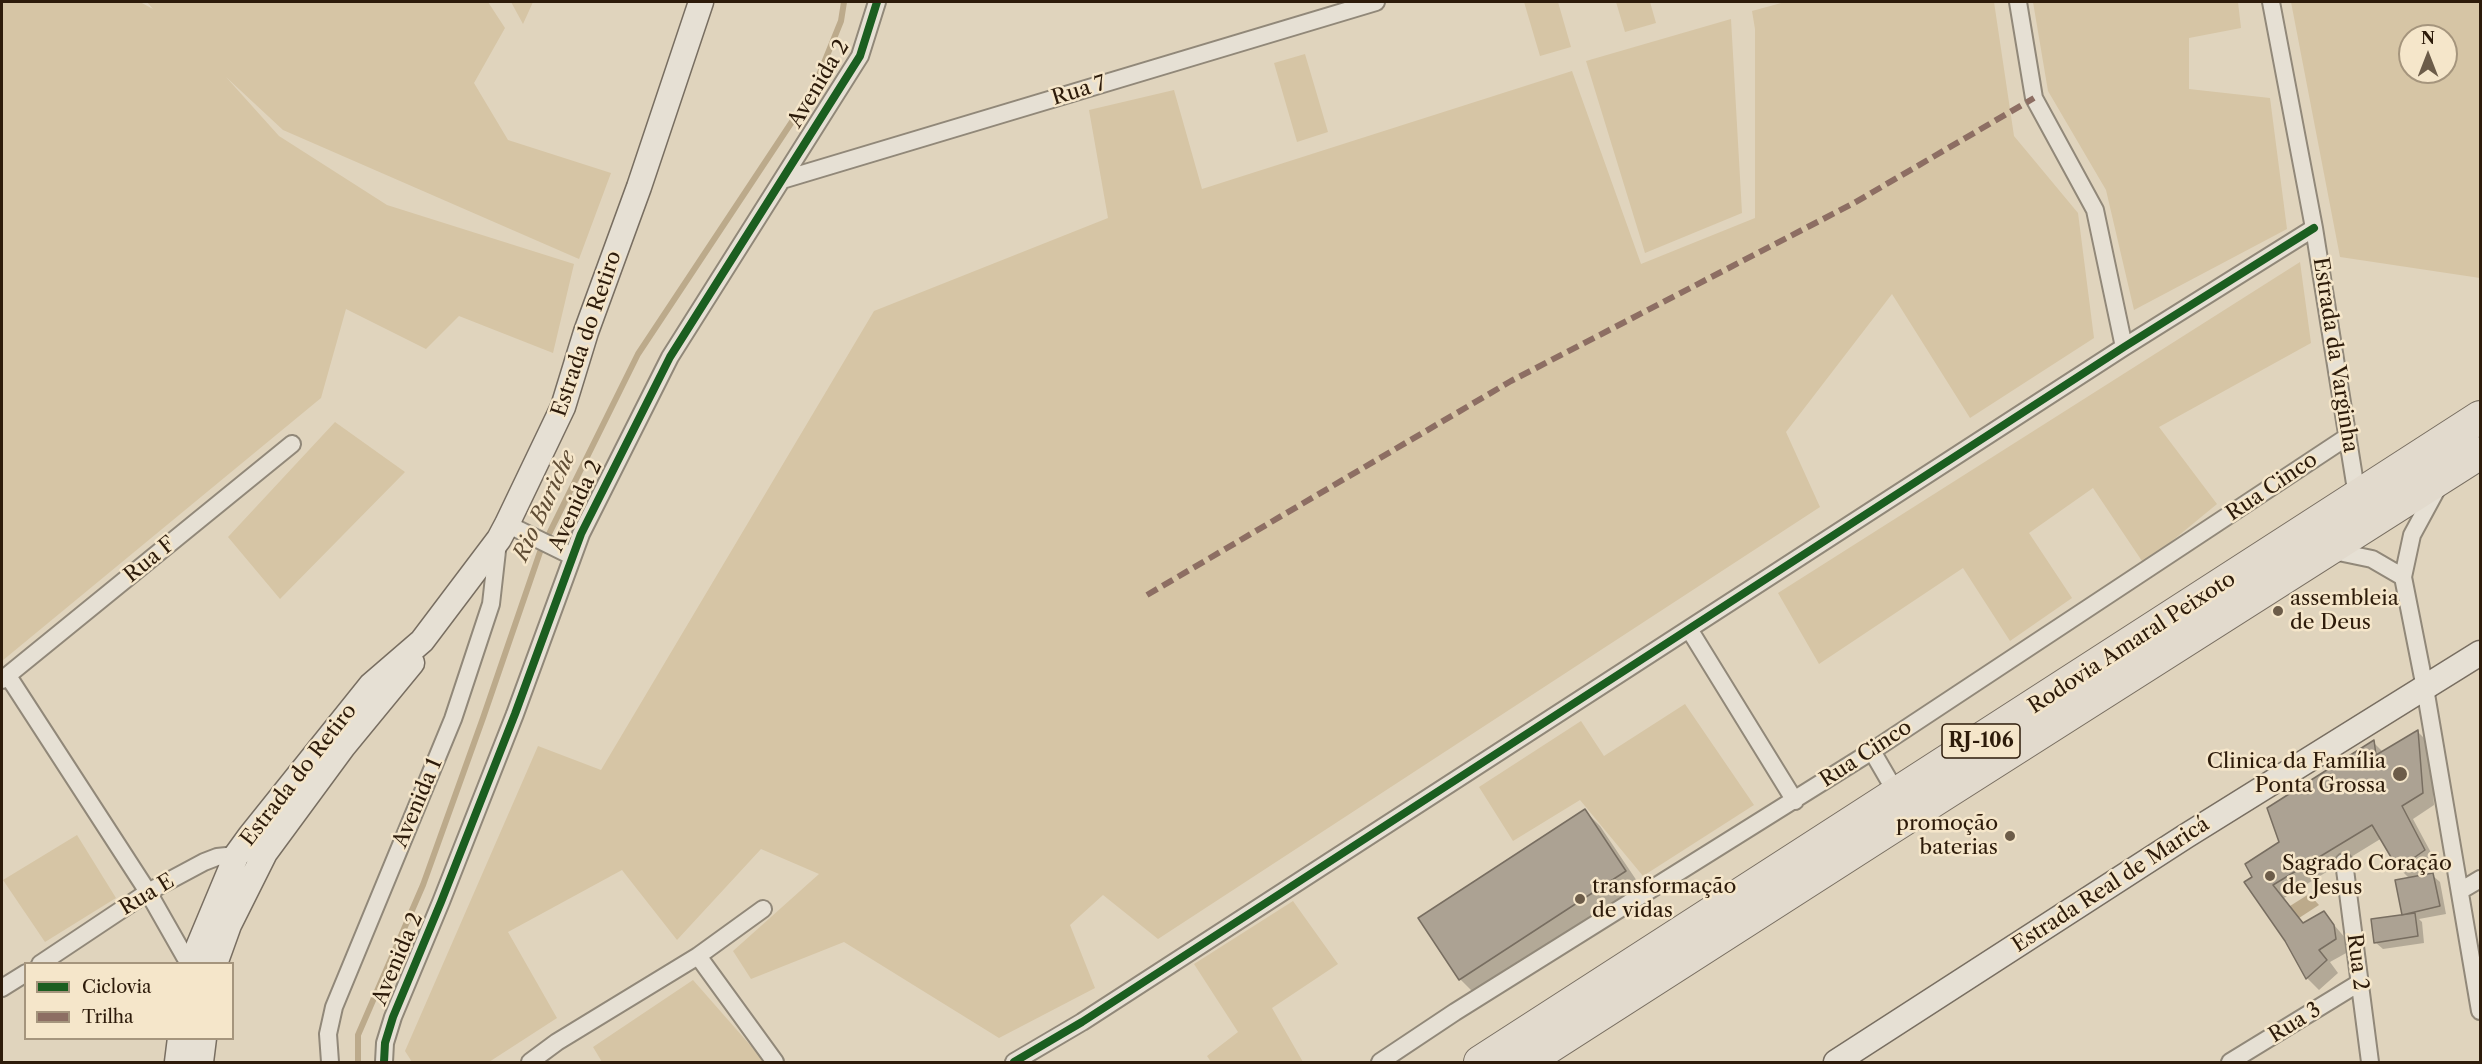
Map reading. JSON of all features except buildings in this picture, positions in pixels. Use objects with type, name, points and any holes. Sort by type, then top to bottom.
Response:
[{"type":"highway","name":"Rodovia Amaral Peixoto","points":[[1480,1062],[2481,417]]},
{"type":"highway","name":"Rodovia Amaral Peixoto","points":[[1526,1062],[2327,549],[2481,453]]},
{"type":"street","name":"Estrada do Retiro","points":[[216,962],[229,925],[265,853],[343,747],[403,676],[422,641],[503,531],[563,408],[586,332],[639,187],[701,2]]},
{"type":"street","name":"Avenida 2","points":[[384,1062],[385,1043],[393,1017],[515,714],[572,556],[670,357],[860,56],[877,2]]},
{"type":"street","name":"Rua 7","points":[[782,180],[1376,2]]},
{"type":"street","points":[[2018,2],[2034,98],[2095,210],[2124,347]]},
{"type":"street","name":"Estrada da Varginha","points":[[2271,2],[2314,228],[2357,496]]},
{"type":"street","points":[[1014,1062],[1082,1022],[2124,347],[2314,228]]},
{"type":"street","name":"Rua Cinco","points":[[1380,1062],[1455,1012],[1795,801],[2347,437]]},
{"type":"street","name":"Rua F","points":[[189,962],[148,892],[5,678],[292,444]]},
{"type":"street","points":[[2442,478],[2412,535],[2403,577],[2425,688],[2481,1011]]},
{"type":"street","points":[[503,531],[533,537],[572,556]]},
{"type":"street","name":"Avenida 1","points":[[330,1062],[328,1034],[334,1007],[453,719],[469,674],[491,604],[503,531]]},
{"type":"street","points":[[2327,549],[2372,559],[2403,577]]},
{"type":"street","points":[[1689,629],[1795,801]]},
{"type":"street","name":"Estrada do Retiro","points":[[190,962],[237,854],[249,836],[371,685],[422,641]]},
{"type":"street","name":"Estrada Real de Maricá","points":[[1836,1062],[2186,836],[2481,653]]},
{"type":"street","points":[[1872,751],[1897,794]]},
{"type":"street","name":"Rua E","points":[[42,962],[148,892],[204,862],[237,854],[265,853]]},
{"type":"street","name":"Rua 2","points":[[2344,862],[2370,1062]]},
{"type":"street","points":[[2460,891],[2481,879]]},
{"type":"street","points":[[530,1062],[557,1042],[698,956],[763,909]]},
{"type":"street","points":[[698,956],[775,1062]]},
{"type":"street","points":[[2,988],[24,974]]},
{"type":"street","name":"Rua 3","points":[[2230,1062],[2360,983]]},
{"type":"street","points":[[177,1062],[180,1040]]},
{"type":"street","points":[[201,1062],[204,1040]]},
{"type":"shaded area","points":[[2,2],[140,2],[153,9],[147,2],[488,2],[505,28],[474,83],[508,140],[611,173],[579,259],[283,130],[226,77],[279,136],[387,205],[574,264],[553,353],[459,316],[426,349],[346,309],[321,398],[2,661]]},
{"type":"shaded area","points":[[511,2],[533,2],[523,24]]},
{"type":"shaded area","points":[[1524,2],[1558,2],[1571,47],[1540,56]]},
{"type":"shaded area","points":[[1616,2],[1650,2],[1656,23],[1625,32]]},
{"type":"shaded area","points":[[1785,2],[1994,2],[2014,136],[2078,213],[2094,338],[1970,418],[1892,294],[1786,432],[1820,507],[1158,939],[1103,895],[1070,925],[1095,988],[999,1038],[844,942],[751,979],[733,951],[819,874],[761,849],[677,940],[622,870],[508,932],[557,1018],[489,1062],[412,1062],[405,1051],[538,746],[601,770],[874,311],[1108,218],[1089,110],[1174,90],[1202,189],[1572,71],[1641,264],[1755,218],[1755,29],[1752,11]]},
{"type":"shaded area","points":[[2033,2],[2238,2],[2241,28],[2189,38],[2189,89],[2270,98],[2287,229],[2134,310],[2106,190],[2048,91]]},
{"type":"shaded area","points":[[2291,2],[2480,2],[2480,278],[2340,257]]},
{"type":"shaded area","points":[[1731,19],[1742,213],[1645,253],[1586,61]]},
{"type":"shaded area","points":[[1305,54],[1328,132],[1297,142],[1274,63]]},
{"type":"shaded area","points":[[2300,262],[2311,343],[2159,427],[2217,504],[2144,564],[2093,488],[2029,533],[2072,598],[2010,641],[1963,568],[1819,664],[1778,593]]},
{"type":"shaded area","points":[[335,422],[405,472],[280,599],[228,537]]},
{"type":"shaded area","points":[[1685,704],[1754,805],[1643,876],[1580,800],[1513,841],[1479,787],[1581,721],[1604,756]]},
{"type":"shaded area","points":[[77,835],[116,898],[45,942],[3,880]]},
{"type":"shaded area","points":[[2309,894],[2319,905],[2299,918],[2290,906]]},
{"type":"shaded area","points":[[1293,901],[1338,964],[1272,1008],[1303,1062],[1211,1062],[1207,1056],[1238,1032],[1194,964]]},
{"type":"shaded area","points":[[693,980],[765,1062],[602,1062],[593,1047]]},
{"type":"waterway","name":"Rio Buriche","points":[[358,1062],[358,1035],[423,885],[540,552],[638,354],[813,90],[841,21],[844,2]]},
{"type":"marked path","points":[[1147,595],[1511,381],[1854,203],[2034,98]]},
{"type":"cycle path","points":[[384,1062],[385,1043],[393,1017],[515,714],[581,534],[670,357],[860,56],[877,2]]},
{"type":"cycle path","points":[[1014,1062],[1082,1022],[2124,347],[2314,228]]},
{"type":"place","name":"assembleia de Deus","points":[[2278,611]]},
{"type":"place","name":"Clinica da Família Ponta Grossa","points":[[2400,774]]},
{"type":"place","name":"promoção baterias","points":[[2010,836]]},
{"type":"place","name":"Sagrado Coração de Jesus","points":[[2270,876]]},
{"type":"place","name":"transformação de vidas","points":[[1580,899]]}]
